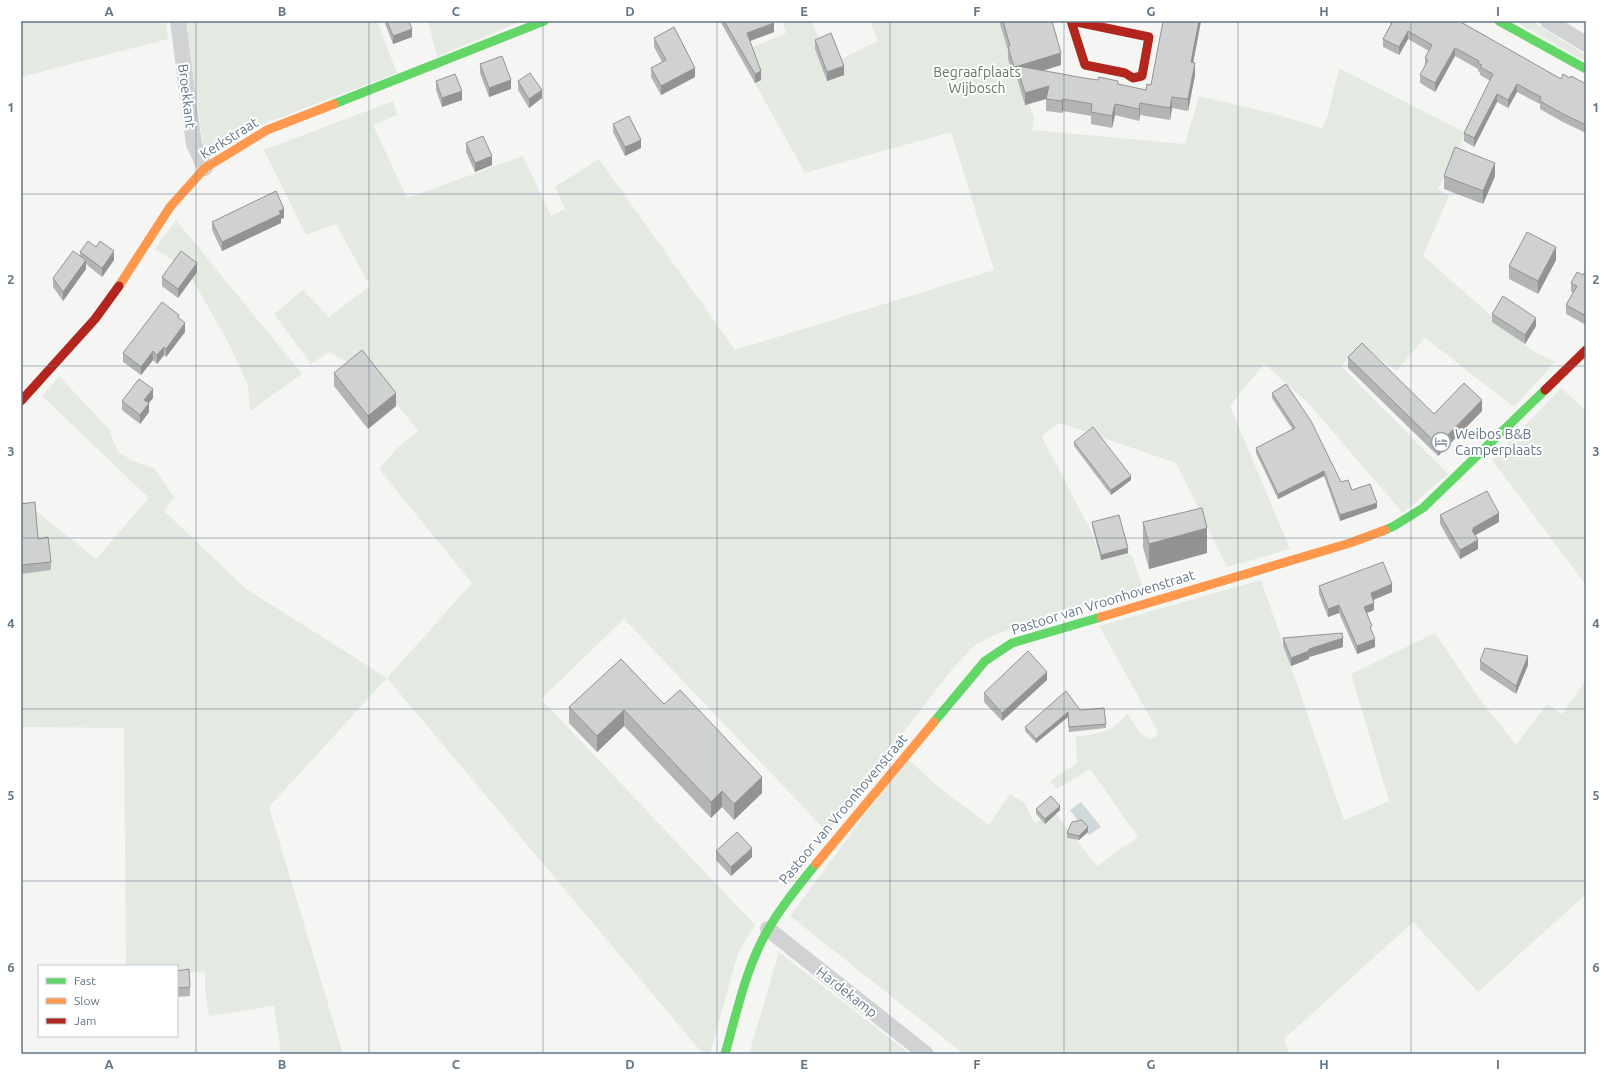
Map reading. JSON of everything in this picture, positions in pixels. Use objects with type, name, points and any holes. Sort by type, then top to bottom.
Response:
[{"type":"street","name":"Broekkant","points":[[178,21],[194,144],[205,168]]},
{"type":"street","name":"Kerkstraat","points":[[21,401],[95,319],[116,290],[170,207],[205,168],[267,130],[544,21]]},
{"type":"street","points":[[1072,21],[1149,37],[1142,76],[1133,78],[1124,73],[1085,64],[1072,21]]},
{"type":"street","points":[[1499,21],[1586,69]]},
{"type":"street","points":[[1548,21],[1586,44]]},
{"type":"street","name":"Pastoor van Vroonhovenstraat","points":[[724,1054],[750,968],[768,929],[786,900],[985,660],[1012,643],[1350,543],[1394,526],[1423,508],[1586,350]]},
{"type":"street","name":"Hardekamp","points":[[768,929],[926,1054]]},
{"type":"green space","points":[[21,21],[166,21],[168,39],[21,77]]},
{"type":"green space","points":[[186,21],[377,21],[397,73],[258,126],[207,150],[203,144]]},
{"type":"green space","points":[[428,21],[522,21],[437,57]]},
{"type":"green space","name":"Begraafplaats Wijbosch","points":[[782,21],[811,21],[831,64],[878,41],[870,21],[999,21],[1034,118],[1032,130],[1185,144],[1199,96],[1275,114],[1322,128],[1327,118],[1339,68],[1466,133],[1438,189],[1449,196],[1423,256],[1531,350],[1555,362],[1514,407],[1425,338],[1396,371],[1361,344],[1341,366],[1448,474],[1403,513],[1308,403],[1264,364],[1230,406],[1290,549],[1227,567],[1176,463],[1060,423],[1046,432],[1042,437],[1091,531],[1100,557],[1125,550],[1132,556],[1144,590],[1023,624],[990,637],[975,645],[953,668],[827,832],[624,619],[541,699],[755,925],[738,953],[710,1054],[703,1054],[387,678],[472,583],[379,469],[397,448],[418,431],[362,360],[355,366],[329,352],[311,364],[274,314],[303,290],[329,317],[370,286],[336,224],[306,235],[264,150],[393,101],[397,115],[373,125],[407,198],[523,156],[551,216],[565,209],[555,187],[599,159],[735,350],[994,270],[951,132],[805,173],[738,53],[786,33]]},
{"type":"green space","points":[[1515,21],[1532,21],[1586,55],[1586,62]]},
{"type":"green space","points":[[176,220],[302,374],[250,411],[248,385],[228,342],[186,269],[155,249]]},
{"type":"green space","points":[[59,376],[109,429],[117,450],[132,461],[154,468],[174,497],[164,511],[245,588],[387,678],[269,807],[343,1054],[281,1054],[274,1006],[209,1016],[205,990],[205,971],[178,975],[178,965],[126,965],[124,728],[21,727],[21,499],[96,559],[149,498],[42,396]]},
{"type":"green space","points":[[1561,388],[1586,411],[1586,585],[1492,460]]},
{"type":"green space","points":[[1261,580],[1344,820],[1389,801],[1351,674],[1435,633],[1479,698],[1516,745],[1547,704],[1562,714],[1586,680],[1586,894],[1478,992],[1413,922],[1284,1039],[1289,1054],[964,1054],[790,916],[907,758],[938,787],[989,825],[1010,794],[1025,803],[1034,823],[1056,814],[1097,866],[1138,837],[1090,769],[1057,789],[1050,781],[1077,763],[1076,737],[1105,731],[1117,724],[1127,713],[1140,733],[1150,739],[1157,736],[1157,730],[1099,626]]},
{"type":"green space","points":[[779,952],[910,1054],[749,1054]]},
{"type":"shaded area","points":[[1081,802],[1101,827],[1089,835],[1070,810]]},
{"type":"building","points":[[387,21],[409,21],[412,29],[393,36]]},
{"type":"building","points":[[724,21],[773,21],[774,23],[747,33],[761,71],[755,74]]},
{"type":"building","points":[[1003,21],[1052,21],[1061,53],[1018,66],[1098,80],[1099,77],[1118,81],[1118,84],[1146,90],[1147,84],[1151,85],[1163,21],[1199,21],[1191,62],[1195,63],[1188,99],[1172,97],[1170,108],[1140,103],[1139,109],[1115,104],[1112,116],[1091,112],[1092,104],[1063,99],[1062,101],[1046,99],[1049,86],[1025,93],[1017,66],[1014,67]]},
{"type":"building","points":[[1393,21],[1459,21],[1561,79],[1563,74],[1570,78],[1571,76],[1586,84],[1586,125],[1540,101],[1541,97],[1517,84],[1508,100],[1497,94],[1474,138],[1464,133],[1493,74],[1480,67],[1482,65],[1478,63],[1479,61],[1455,48],[1435,83],[1420,75],[1428,60],[1425,58],[1432,45],[1408,31],[1399,47],[1383,39]]},
{"type":"building","points":[[674,27],[695,68],[661,86],[651,68],[666,60],[654,38]]},
{"type":"building","points":[[831,33],[844,66],[827,72],[815,40]]},
{"type":"building","points":[[502,56],[511,80],[489,88],[480,64]]},
{"type":"building","points":[[530,73],[542,90],[529,99],[518,81]]},
{"type":"building","points":[[455,74],[462,91],[442,98],[436,81]]},
{"type":"building","points":[[629,116],[641,140],[625,147],[613,124]]},
{"type":"building","points":[[483,136],[492,156],[475,163],[466,143]]},
{"type":"building","points":[[1455,147],[1495,163],[1483,191],[1444,176]]},
{"type":"building","points":[[276,191],[284,209],[279,211],[281,214],[222,242],[212,222]]},
{"type":"building","points":[[1527,232],[1556,247],[1538,281],[1509,266]]},
{"type":"building","points":[[88,241],[96,247],[100,241],[114,251],[102,268],[80,252]]},
{"type":"building","points":[[73,251],[86,260],[63,292],[53,278]]},
{"type":"building","points":[[181,251],[197,263],[178,289],[162,277]]},
{"type":"building","points":[[1586,270],[1586,316],[1566,305],[1577,286],[1571,283],[1577,272],[1583,275]]},
{"type":"building","points":[[1503,296],[1536,318],[1525,335],[1492,314]]},
{"type":"building","points":[[162,302],[179,315],[178,317],[185,323],[166,349],[164,347],[157,355],[153,351],[141,367],[123,353]]},
{"type":"building","points":[[1362,343],[1434,414],[1464,383],[1482,400],[1438,445],[1348,357]]},
{"type":"building","points":[[362,350],[396,393],[368,416],[334,373]]},
{"type":"building","points":[[139,379],[153,389],[144,400],[149,403],[140,415],[122,401]]},
{"type":"building","points":[[1286,384],[1311,421],[1341,482],[1348,480],[1352,490],[1370,484],[1377,503],[1340,515],[1324,471],[1278,494],[1256,448],[1295,428],[1272,393]]},
{"type":"building","points":[[1093,427],[1131,476],[1111,490],[1074,442]]},
{"type":"building","points":[[1487,491],[1499,513],[1473,528],[1474,529],[1472,530],[1478,540],[1460,550],[1440,515]]},
{"type":"building","points":[[35,502],[38,539],[48,537],[51,562],[21,565],[21,504]]},
{"type":"building","points":[[1202,508],[1207,528],[1149,544],[1143,522]]},
{"type":"building","points":[[1119,515],[1128,548],[1101,555],[1092,522]]},
{"type":"building","points":[[1383,562],[1392,584],[1371,593],[1374,603],[1364,607],[1372,626],[1370,627],[1375,639],[1357,646],[1339,605],[1328,609],[1319,586]]},
{"type":"building","points":[[1342,633],[1343,638],[1309,649],[1309,651],[1291,658],[1283,638]]},
{"type":"building","points":[[1485,648],[1528,656],[1516,686],[1480,661]]},
{"type":"building","points":[[1028,651],[1047,672],[1002,713],[984,693]]},
{"type":"building","points":[[621,659],[664,704],[680,690],[762,777],[734,804],[722,791],[711,802],[624,710],[597,736],[569,707]]},
{"type":"building","points":[[1066,691],[1080,710],[1104,708],[1106,724],[1069,727],[1068,712],[1036,739],[1025,727]]},
{"type":"building","points":[[1051,796],[1060,806],[1045,819],[1036,809]]},
{"type":"building","points":[[1082,820],[1088,827],[1079,836],[1067,833],[1072,822]]},
{"type":"building","points":[[737,832],[752,848],[731,867],[716,851]]},
{"type":"building","points":[[189,969],[190,987],[178,988],[178,971]]},
{"type":"traffic: fast","points":[[334,104],[544,21]]},
{"type":"traffic: fast","points":[[1499,21],[1586,69]]},
{"type":"traffic: fast","points":[[1385,530],[1423,508],[1545,390]]},
{"type":"traffic: fast","points":[[934,722],[985,661],[1012,643],[1101,617]]},
{"type":"traffic: fast","points":[[725,1054],[748,973],[761,943],[779,911],[816,864]]},
{"type":"traffic: slow","points":[[119,286],[170,207],[205,168],[267,130],[334,104]]},
{"type":"traffic: slow","points":[[1101,617],[1350,543],[1385,530]]},
{"type":"traffic: slow","points":[[816,864],[934,722]]},
{"type":"traffic: jam","points":[[1071,21],[1085,65],[1125,73],[1133,78],[1142,76],[1149,37],[1072,21]]},
{"type":"traffic: jam","points":[[21,401],[95,319],[119,286]]},
{"type":"traffic: jam","points":[[1545,390],[1586,350]]},
{"type":"place","name":"Weibos B&B Camperplaats","points":[[1441,442]]}]
